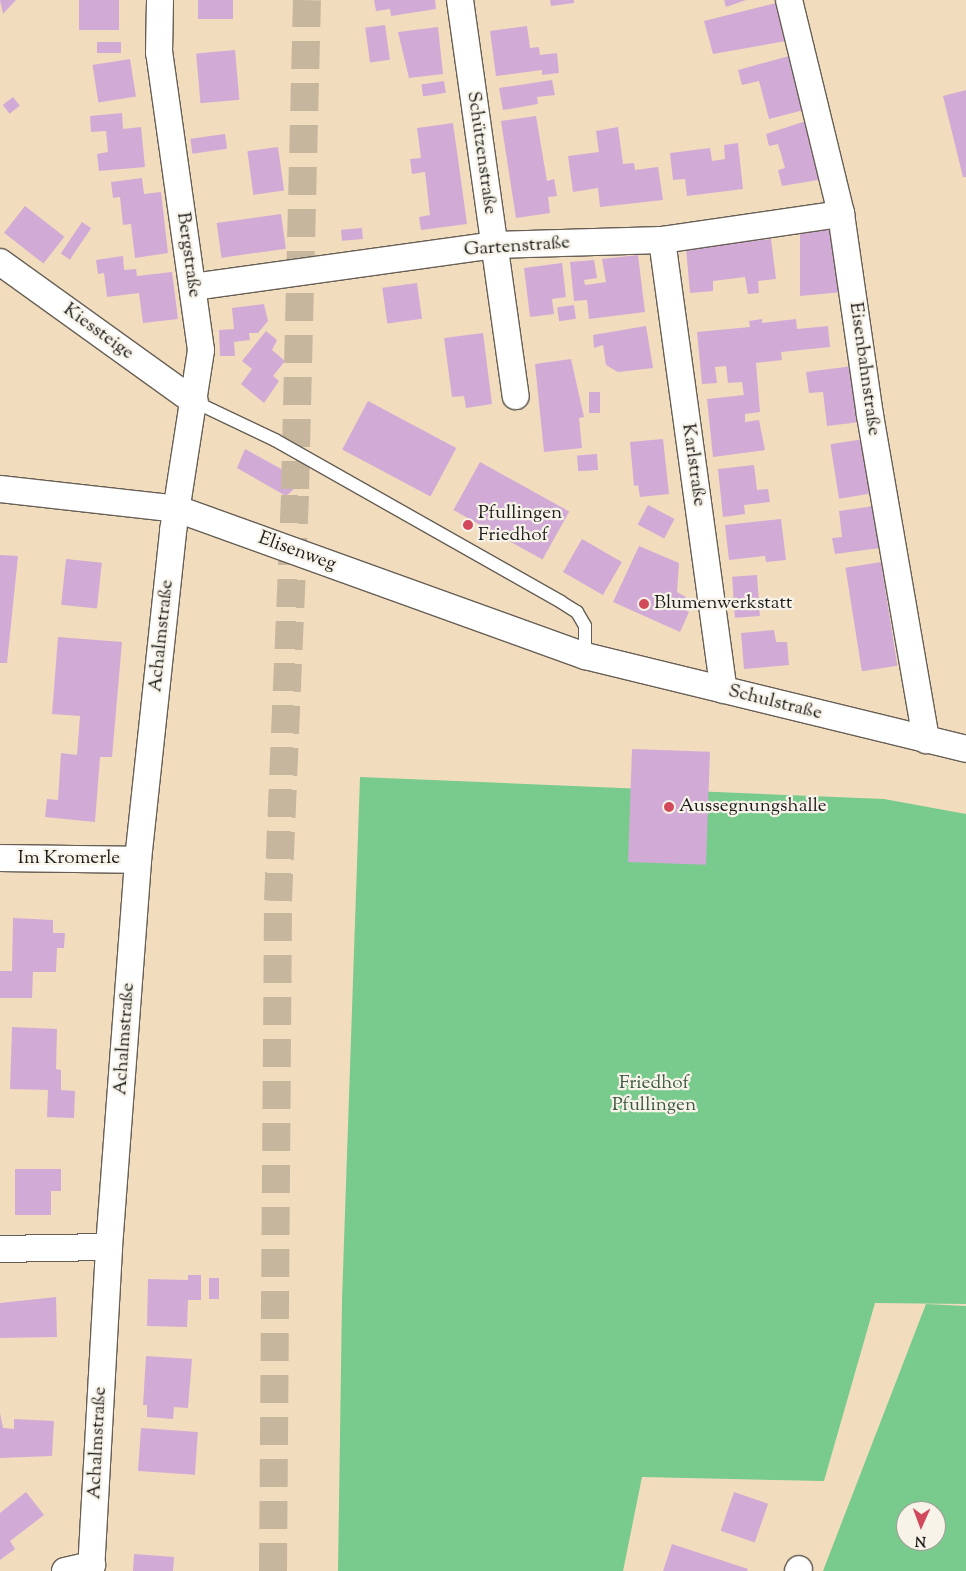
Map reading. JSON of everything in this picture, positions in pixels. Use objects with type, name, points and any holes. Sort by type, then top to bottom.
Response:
[{"type":"street","name":"Bergstraße","points":[[160,0],[159,53],[201,350],[195,402],[178,509]]},
{"type":"street","name":"Schützenstraße","points":[[460,0],[516,396]]},
{"type":"street","name":"Eisenbahnstraße","points":[[789,0],[841,214],[870,415],[926,740]]},
{"type":"street","name":"Gartenstraße","points":[[193,287],[494,245],[662,240],[841,214]]},
{"type":"street","name":"Karlstraße","points":[[662,240],[724,690]]},
{"type":"street","name":"Kiessteige","points":[[0,262],[195,402]]},
{"type":"street","name":"Elisenweg","points":[[0,489],[178,509],[585,656]]},
{"type":"street","name":"Achalmstraße","points":[[92,1568],[109,1247],[138,860],[178,509]]},
{"type":"street","name":"Schulstraße","points":[[585,656],[966,750]]},
{"type":"street","name":"Im Kromerle","points":[[0,858],[138,860]]},
{"type":"street","points":[[0,1249],[109,1247]]},
{"type":"street","points":[[65,1571],[92,1568]]},
{"type":"lane","points":[[195,402],[275,440],[569,607],[585,626],[585,656]]},
{"type":"green space","name":"Friedhof Pfullingen","points":[[360,777],[884,799],[966,814],[966,1304],[875,1303],[824,1481],[642,1477],[623,1571],[338,1571],[342,1300]]},
{"type":"green space","points":[[926,1304],[966,1306],[966,1571],[823,1571]]},
{"type":"building","points":[[0,0],[16,0],[3,14]]},
{"type":"building","points":[[79,0],[119,0],[119,30],[79,30]]},
{"type":"building","points":[[198,0],[233,0],[233,19],[198,19]]},
{"type":"building","points":[[374,0],[435,0],[436,9],[391,16],[390,9],[376,11]]},
{"type":"building","points":[[550,0],[574,0],[574,3],[551,6]]},
{"type":"building","points":[[724,0],[746,0],[726,7]]},
{"type":"building","points":[[776,3],[786,41],[713,54],[704,21]]},
{"type":"building","points":[[385,25],[390,60],[370,62],[365,28]]},
{"type":"building","points":[[527,26],[530,48],[539,47],[540,55],[557,53],[559,73],[542,75],[542,70],[496,76],[490,31]]},
{"type":"building","points":[[438,27],[443,74],[409,78],[398,32]]},
{"type":"building","points":[[97,42],[121,42],[121,53],[97,53]]},
{"type":"building","points":[[235,50],[239,100],[201,103],[196,53]]},
{"type":"building","points":[[789,56],[804,110],[769,119],[759,81],[742,85],[738,70]]},
{"type":"building","points":[[130,59],[136,97],[98,102],[92,65]]},
{"type":"building","points":[[552,80],[555,95],[537,97],[538,104],[503,110],[499,88]]},
{"type":"building","points":[[444,81],[446,93],[423,96],[421,85]]},
{"type":"building","points":[[966,90],[966,177],[963,177],[943,96]]},
{"type":"building","points":[[13,97],[20,106],[10,114],[3,105]]},
{"type":"building","points":[[122,113],[123,129],[141,127],[145,167],[99,171],[97,154],[108,152],[106,131],[91,132],[90,116]]},
{"type":"building","points":[[536,116],[547,181],[554,179],[557,196],[548,197],[550,213],[516,218],[501,121]]},
{"type":"building","points":[[806,121],[824,179],[782,186],[778,170],[785,168],[778,144],[769,146],[766,134]]},
{"type":"building","points":[[453,123],[467,224],[421,230],[419,217],[430,215],[425,172],[412,174],[410,159],[421,158],[417,128]]},
{"type":"building","points":[[618,127],[623,164],[634,163],[635,170],[658,167],[663,200],[600,207],[598,188],[573,192],[568,156],[599,152],[596,131]]},
{"type":"building","points":[[225,134],[227,149],[192,154],[190,139]]},
{"type":"building","points":[[738,143],[743,189],[687,196],[685,179],[673,180],[670,153],[710,148],[712,161],[725,159],[724,145]]},
{"type":"building","points":[[278,147],[284,191],[253,195],[247,151]]},
{"type":"building","points":[[142,178],[144,194],[161,192],[168,253],[135,258],[131,224],[123,225],[120,197],[113,198],[111,182]]},
{"type":"building","points":[[25,206],[64,237],[43,264],[4,233]]},
{"type":"building","points":[[281,214],[286,249],[222,258],[217,223]]},
{"type":"building","points":[[82,222],[91,228],[70,260],[61,254]]},
{"type":"building","points":[[362,228],[363,239],[342,241],[341,230]]},
{"type":"building","points":[[837,229],[843,292],[800,296],[800,232]]},
{"type":"building","points":[[771,239],[776,279],[758,281],[759,293],[748,294],[745,277],[713,281],[713,291],[690,293],[686,248]]},
{"type":"building","points":[[638,255],[645,312],[589,319],[587,300],[574,301],[570,262],[594,260],[597,278],[584,280],[585,285],[606,282],[602,259]]},
{"type":"building","points":[[123,256],[124,270],[136,269],[137,276],[172,272],[178,319],[143,323],[139,293],[107,297],[104,273],[98,274],[96,260]]},
{"type":"building","points":[[562,263],[566,297],[552,299],[554,314],[530,317],[524,268]]},
{"type":"building","points":[[417,283],[422,319],[387,324],[382,288]]},
{"type":"building","points":[[264,304],[268,321],[258,333],[249,333],[250,340],[234,342],[235,356],[220,356],[219,330],[234,329],[232,308]]},
{"type":"building","points":[[574,305],[576,319],[559,321],[557,307]]},
{"type":"building","points":[[762,319],[762,323],[796,319],[797,329],[828,326],[830,347],[781,352],[782,360],[756,363],[760,412],[745,414],[745,422],[759,420],[765,450],[713,457],[707,399],[744,395],[742,382],[728,383],[726,366],[715,367],[717,383],[702,384],[697,332],[750,327],[749,321]]},
{"type":"building","points":[[646,326],[653,368],[618,372],[606,365],[603,345],[594,348],[593,335]]},
{"type":"building","points":[[266,331],[277,340],[272,350],[285,361],[273,376],[279,381],[264,403],[241,384],[252,369],[242,361]]},
{"type":"building","points":[[483,333],[492,404],[466,408],[464,396],[452,397],[444,338]]},
{"type":"building","points":[[571,359],[584,417],[579,418],[582,448],[544,452],[535,364]]},
{"type":"building","points":[[853,366],[860,422],[827,426],[823,392],[809,393],[806,372]]},
{"type":"building","points":[[589,392],[600,392],[600,413],[589,413]]},
{"type":"building","points":[[368,401],[456,448],[430,497],[342,450]]},
{"type":"building","points":[[663,439],[669,494],[640,497],[638,485],[634,486],[630,442]]},
{"type":"building","points":[[864,439],[873,493],[839,499],[830,444]]},
{"type":"building","points":[[245,449],[303,481],[286,496],[237,468]]},
{"type":"building","points":[[597,454],[598,470],[578,471],[577,455]]},
{"type":"building","points":[[480,462],[569,511],[543,560],[453,510]]},
{"type":"building","points":[[754,465],[757,490],[768,489],[770,502],[744,505],[745,514],[723,517],[718,469]]},
{"type":"building","points":[[648,505],[674,519],[664,539],[638,524]]},
{"type":"building","points":[[874,506],[880,548],[835,554],[832,538],[842,537],[839,511]]},
{"type":"building","points":[[781,519],[786,560],[766,562],[765,556],[729,560],[725,525]]},
{"type":"building","points":[[582,539],[622,562],[603,595],[563,572]]},
{"type":"building","points":[[639,546],[679,563],[677,592],[686,597],[680,607],[689,612],[680,632],[613,602]]},
{"type":"building","points":[[0,555],[18,556],[7,663],[0,663]]},
{"type":"building","points":[[66,559],[102,563],[97,609],[61,605]]},
{"type":"building","points":[[881,562],[897,666],[862,671],[845,568]]},
{"type":"building","points":[[757,575],[760,616],[735,618],[732,577]]},
{"type":"building","points":[[774,630],[776,642],[787,642],[789,665],[744,669],[741,633]]},
{"type":"building","points":[[58,637],[122,642],[112,757],[100,757],[95,822],[45,817],[47,799],[58,800],[61,753],[77,755],[80,716],[52,714]]},
{"type":"building","name":"Aussegnungshalle","points":[[632,749],[710,752],[706,865],[628,862]]},
{"type":"building","points":[[13,918],[53,920],[53,933],[65,933],[64,948],[57,948],[56,972],[33,972],[32,998],[0,998],[0,971],[12,971]]},
{"type":"building","points":[[12,1027],[57,1029],[56,1069],[61,1070],[61,1090],[75,1091],[74,1118],[47,1117],[48,1090],[10,1089]]},
{"type":"building","points":[[15,1169],[61,1169],[61,1191],[51,1191],[51,1215],[15,1215]]},
{"type":"building","points":[[188,1275],[201,1275],[201,1300],[188,1300],[187,1327],[147,1326],[148,1279],[188,1280]]},
{"type":"building","points":[[209,1278],[219,1278],[219,1299],[209,1299]]},
{"type":"building","points":[[56,1297],[57,1337],[0,1338],[0,1303]]},
{"type":"building","points":[[146,1356],[192,1359],[188,1408],[174,1407],[173,1419],[147,1417],[147,1405],[143,1405]]},
{"type":"building","points":[[0,1413],[3,1428],[14,1429],[14,1419],[54,1421],[52,1456],[0,1458]]},
{"type":"building","points":[[141,1428],[198,1432],[195,1475],[138,1471]]},
{"type":"building","points":[[26,1492],[44,1515],[10,1541],[15,1549],[0,1560],[0,1513]]},
{"type":"building","points":[[734,1492],[768,1504],[755,1542],[721,1531]]},
{"type":"building","points":[[672,1544],[748,1569],[747,1571],[663,1571]]},
{"type":"building","points":[[134,1554],[174,1557],[173,1571],[133,1571]]},
{"type":"tunnel","points":[[273,1571],[278,901],[295,489],[307,0]]},
{"type":"place","name":"Pfullingen Friedhof","points":[[468,525]]},
{"type":"place","name":"Blumenwerkstatt","points":[[644,604]]},
{"type":"place","name":"Aussegnungshalle","points":[[669,807]]}]
